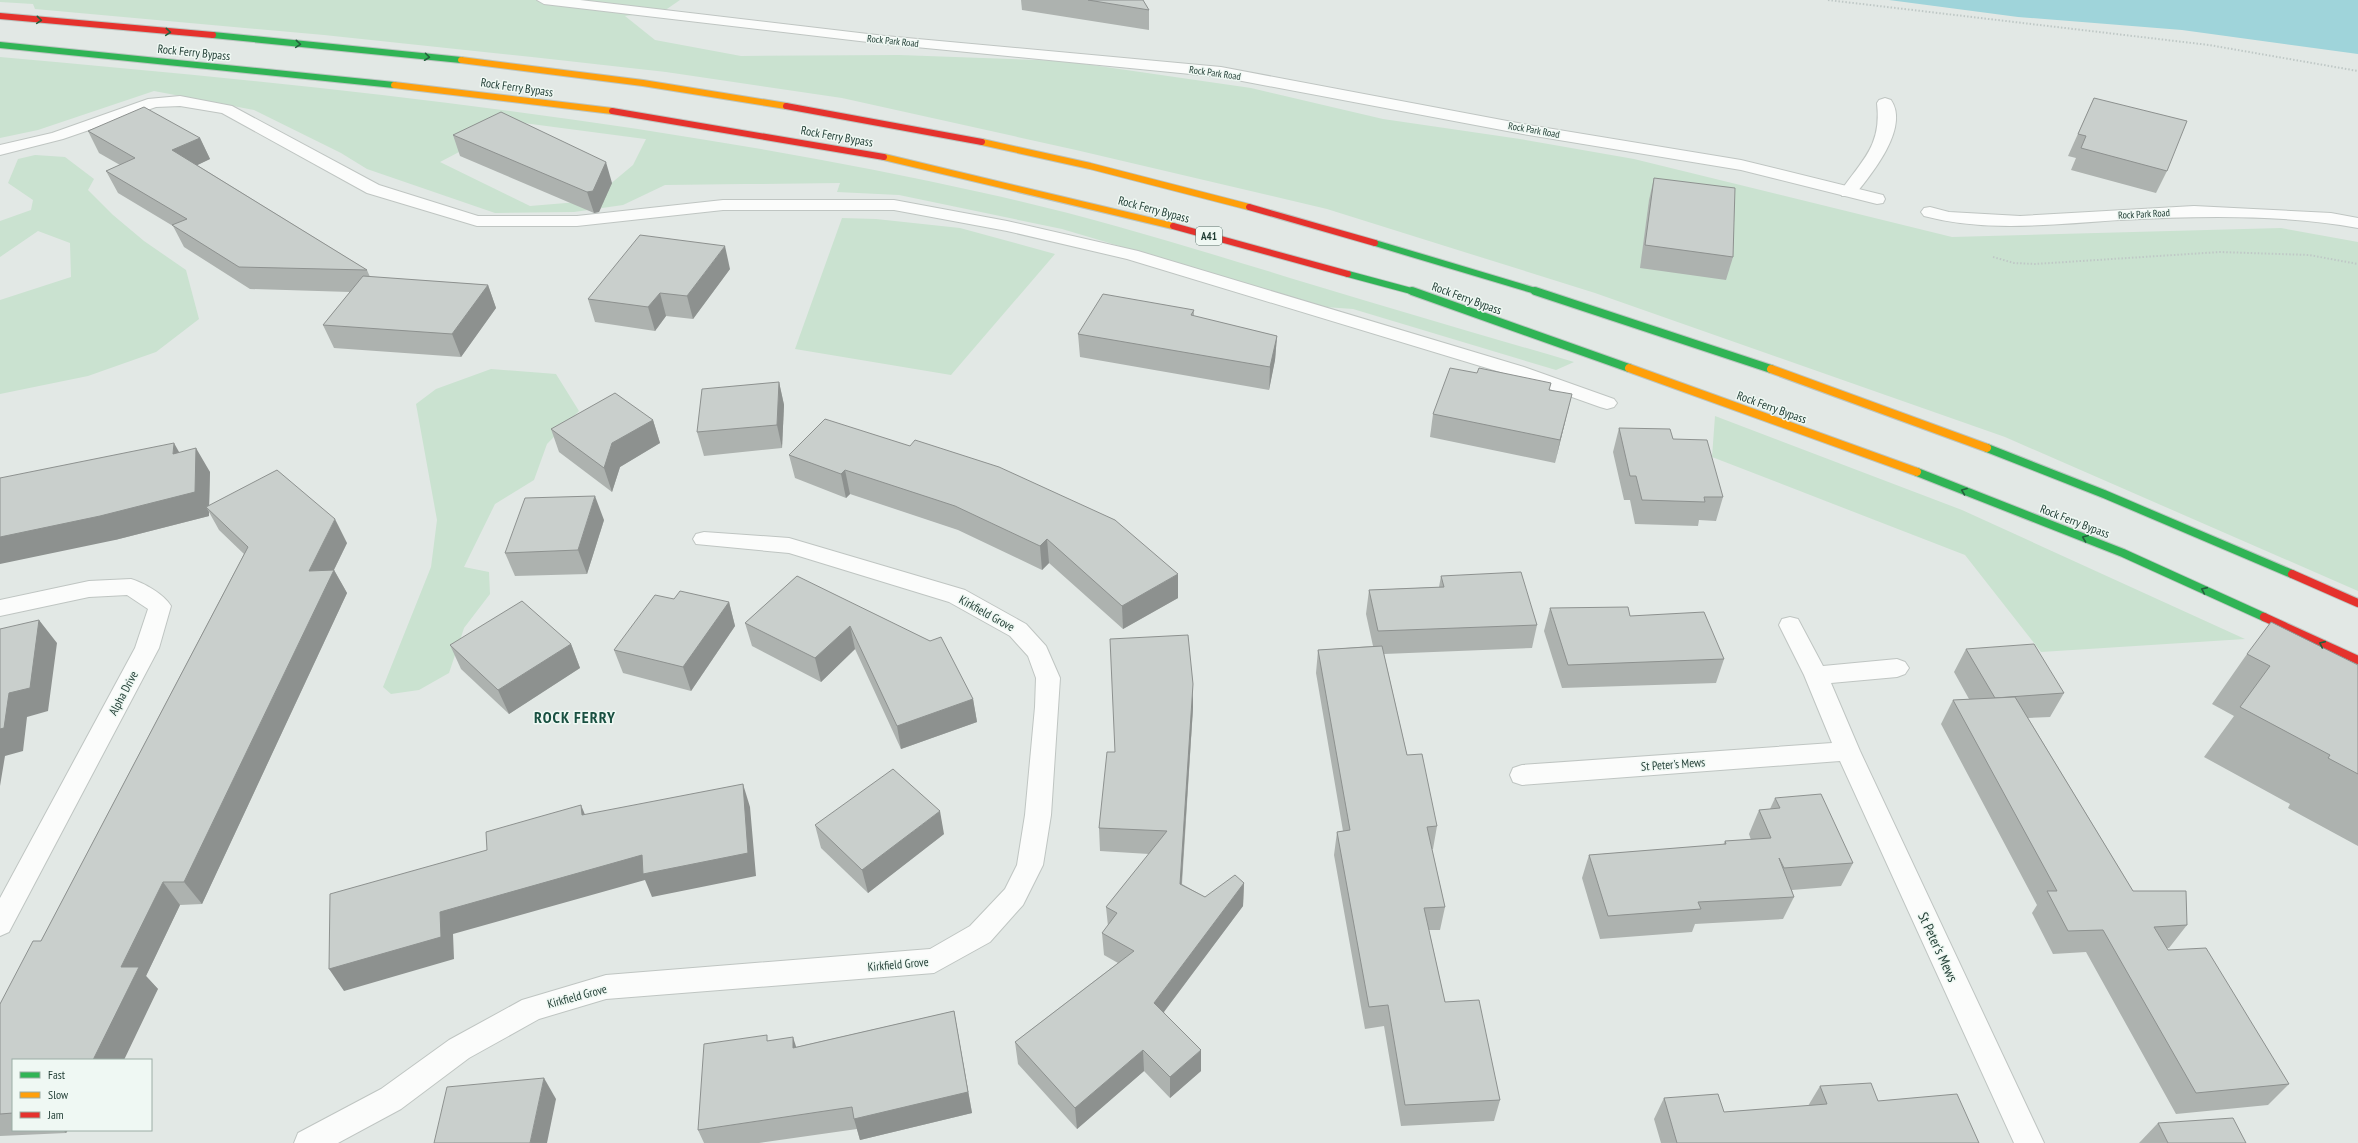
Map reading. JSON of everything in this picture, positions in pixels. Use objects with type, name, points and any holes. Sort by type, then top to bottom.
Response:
[{"type":"highway","name":"Rock Ferry Bypass","points":[[0,16],[384,52],[604,78],[778,104],[950,135],[1148,180],[1404,250],[1562,298],[1803,380],[2058,476],[2282,569],[2358,603]]},
{"type":"highway","name":"Rock Ferry Bypass","points":[[0,45],[438,88],[648,116],[878,155],[1117,211],[1415,292],[1865,452],[2123,553],[2358,660]]},
{"type":"street","name":"Rock Park Road","points":[[544,0],[885,40],[1221,72],[1530,130],[1741,165],[1877,199]]},
{"type":"street","points":[[0,150],[57,136],[154,102],[180,101],[226,109],[373,188],[477,221],[577,221],[723,205],[894,205],[1007,226],[1132,255],[1517,371],[1607,403]]},
{"type":"street","points":[[1848,192],[1864,173],[1884,140],[1888,118],[1884,103]]},
{"type":"street","name":"Rock Park Road","points":[[1930,212],[1948,217],[2020,221],[2194,211],[2331,218],[2358,223]]},
{"type":"street","name":"Kirkfield Grove","points":[[309,1143],[391,1099],[459,1048],[532,1009],[606,987],[934,961],[980,934],[1014,897],[1030,865],[1038,816],[1048,678],[1038,652],[1018,630],[958,596],[789,546],[704,539]]},
{"type":"street","name":"Alpha Drive","points":[[0,608],[89,589],[131,587],[160,606],[147,648],[0,924]]},
{"type":"street","name":"St Peter's Mews","points":[[1790,625],[1816,675],[1848,751],[2029,1143]]},
{"type":"street","points":[[1816,675],[1897,668]]},
{"type":"street","name":"St Peter's Mews","points":[[1522,775],[1848,751]]},
{"type":"path","points":[[1828,0],[2209,46],[2358,71]]},
{"type":"path","points":[[1948,217],[1964,245],[1987,255],[2014,262],[2035,264],[2220,252],[2309,255],[2358,264]]},
{"type":"green space","points":[[0,0],[680,0],[664,11],[625,16],[655,40],[741,56],[899,55],[1064,61],[1251,88],[1383,119],[1520,139],[1634,159],[1952,237],[2281,228],[2358,242],[2358,591],[2005,437],[1595,293],[1327,209],[1076,150],[842,98],[666,72],[324,35],[35,9],[33,4],[0,2]]},
{"type":"green space","points":[[0,57],[247,80],[494,109],[617,126],[740,145],[862,168],[1025,202],[1148,235],[1574,362],[1556,370],[1353,309],[1325,307],[1062,229],[899,195],[837,192],[840,183],[665,185],[623,205],[574,212],[495,213],[367,169],[341,153],[254,110],[154,91],[38,130],[0,138]],"holes":[[[516,122],[646,139],[633,165],[590,201],[530,206],[440,162]]]},
{"type":"green space","points":[[35,155],[65,157],[94,179],[88,190],[113,215],[144,241],[186,270],[199,319],[156,352],[88,376],[0,394],[0,300],[71,277],[70,243],[38,231],[0,257],[0,221],[31,210],[33,200],[8,183],[18,159]]},
{"type":"green space","points":[[842,218],[876,219],[960,228],[1055,254],[951,375],[795,349]]},
{"type":"green space","points":[[491,369],[556,374],[579,411],[547,444],[534,480],[495,504],[464,567],[489,572],[490,594],[464,628],[449,673],[419,690],[391,694],[383,687],[431,567],[437,520],[416,404],[436,389]]},
{"type":"green space","points":[[1715,416],[1962,510],[2245,639],[2041,652],[1965,555],[1712,457]]},
{"type":"water","points":[[1889,0],[2358,0],[2358,54],[2182,30],[2018,17]]},
{"type":"building","points":[[1088,0],[1143,0],[1149,10]]},
{"type":"building","points":[[2094,98],[2187,121],[2167,171],[2081,148],[2086,136],[2078,134]]},
{"type":"building","points":[[144,107],[200,138],[172,150],[367,270],[239,267],[172,225],[187,219],[106,171],[135,158],[88,131]]},
{"type":"building","points":[[501,112],[606,162],[593,191],[587,192],[453,135]]},
{"type":"building","points":[[1654,178],[1735,188],[1733,257],[1645,245]]},
{"type":"building","points":[[640,235],[725,246],[687,296],[660,293],[648,307],[588,299]]},
{"type":"building","points":[[363,276],[488,285],[452,334],[323,325]]},
{"type":"building","points":[[1103,294],[1194,310],[1191,315],[1277,336],[1270,367],[1078,334]]},
{"type":"building","points":[[1450,368],[1477,373],[1479,368],[1551,383],[1549,390],[1572,394],[1560,440],[1433,414]]},
{"type":"building","points":[[779,382],[777,425],[697,432],[702,389]]},
{"type":"building","points":[[615,393],[653,420],[612,443],[604,468],[551,429]]},
{"type":"building","points":[[825,419],[910,446],[915,440],[999,467],[1115,520],[1178,574],[1122,606],[1047,539],[1040,546],[955,506],[845,470],[841,474],[789,455]]},
{"type":"building","points":[[1619,428],[1670,429],[1673,439],[1707,440],[1723,497],[1704,497],[1705,502],[1642,500],[1636,476],[1630,476]]},
{"type":"building","points":[[174,443],[173,454],[196,448],[195,492],[100,516],[0,537],[0,478]]},
{"type":"building","points":[[277,470],[335,519],[309,571],[334,570],[184,882],[163,882],[121,967],[139,967],[93,1059],[12,1059],[12,1113],[0,1114],[0,1004],[33,941],[41,941],[248,547],[206,507]]},
{"type":"building","points":[[595,496],[578,550],[505,553],[525,498]]},
{"type":"building","points":[[1521,572],[1537,625],[1378,631],[1369,590],[1444,587],[1441,576]]},
{"type":"building","points":[[797,576],[930,641],[941,637],[973,699],[897,726],[850,626],[815,658],[745,623]]},
{"type":"building","points":[[680,591],[729,602],[683,667],[614,650],[655,595],[674,599]]},
{"type":"building","points":[[522,601],[571,644],[498,690],[450,645]]},
{"type":"building","points":[[1628,607],[1630,616],[1704,612],[1724,659],[1568,665],[1550,608]]},
{"type":"building","points":[[39,620],[30,688],[9,693],[4,728],[0,729],[0,629]]},
{"type":"building","points":[[2271,622],[2358,665],[2358,774],[2328,758],[2330,755],[2240,707],[2270,666],[2247,654]]},
{"type":"building","points":[[1188,635],[1193,684],[1180,884],[1205,897],[1235,875],[1244,883],[1154,1003],[1201,1050],[1170,1077],[1143,1050],[1075,1108],[1015,1042],[1134,951],[1102,933],[1117,913],[1106,907],[1167,831],[1099,828],[1107,752],[1115,752],[1110,639]]},
{"type":"building","points":[[2034,644],[2064,693],[1995,698],[1966,649]]},
{"type":"building","points":[[1382,646],[1407,755],[1422,754],[1437,826],[1427,827],[1445,907],[1424,908],[1445,1002],[1479,1000],[1500,1100],[1405,1105],[1388,1005],[1369,1007],[1337,832],[1350,830],[1318,650]]},
{"type":"building","points":[[2015,697],[2133,891],[2186,891],[2187,925],[2154,927],[2168,950],[2206,948],[2289,1084],[2196,1093],[2103,930],[2068,931],[2047,891],[2057,891],[1953,700]]},
{"type":"building","points":[[893,769],[940,811],[862,870],[815,825]]},
{"type":"building","points":[[743,784],[748,853],[643,874],[642,855],[440,912],[441,937],[329,969],[330,894],[487,850],[486,832],[581,805],[582,815]]},
{"type":"building","points":[[1821,794],[1853,863],[1784,868],[1779,858],[1794,897],[1698,902],[1701,909],[1608,916],[1589,855],[1726,844],[1725,841],[1771,838],[1759,810],[1780,808],[1775,798]]},
{"type":"building","points":[[954,1011],[968,1092],[854,1119],[852,1107],[698,1130],[704,1044],[767,1035],[767,1041],[793,1037],[793,1048]]},
{"type":"building","points":[[544,1078],[530,1143],[434,1143],[447,1087]]},
{"type":"building","points":[[1871,1083],[1878,1101],[1957,1094],[1979,1143],[1677,1143],[1664,1098],[1718,1094],[1724,1112],[1827,1104],[1820,1086]]},
{"type":"building","points":[[2233,1118],[2246,1143],[2168,1143],[2158,1123]]},
{"type":"traffic: fast","points":[[213,35],[461,60]]},
{"type":"traffic: fast","points":[[0,45],[394,85]]},
{"type":"traffic: fast","points":[[1375,243],[1585,306],[1771,369]]},
{"type":"traffic: fast","points":[[1348,274],[1415,292],[1629,368]]},
{"type":"traffic: fast","points":[[1987,448],[2104,494],[2292,574]]},
{"type":"traffic: fast","points":[[1917,472],[2123,553],[2264,617]]},
{"type":"traffic: slow","points":[[461,60],[643,83],[786,106]]},
{"type":"traffic: slow","points":[[394,85],[612,111]]},
{"type":"traffic: slow","points":[[982,142],[1090,166],[1249,207]]},
{"type":"traffic: slow","points":[[884,157],[1117,211],[1173,226]]},
{"type":"traffic: slow","points":[[1629,368],[1917,472]]},
{"type":"traffic: slow","points":[[1771,369],[1987,448]]},
{"type":"traffic: jam","points":[[0,16],[213,35]]},
{"type":"traffic: jam","points":[[786,106],[982,142]]},
{"type":"traffic: jam","points":[[612,111],[884,157]]},
{"type":"traffic: jam","points":[[1249,207],[1375,243]]},
{"type":"traffic: jam","points":[[1173,226],[1348,274]]},
{"type":"traffic: jam","points":[[2292,574],[2358,603]]},
{"type":"traffic: jam","points":[[2264,617],[2358,660]]},
{"type":"district","name":"ROCK FERRY","points":[[575,717]]}]
